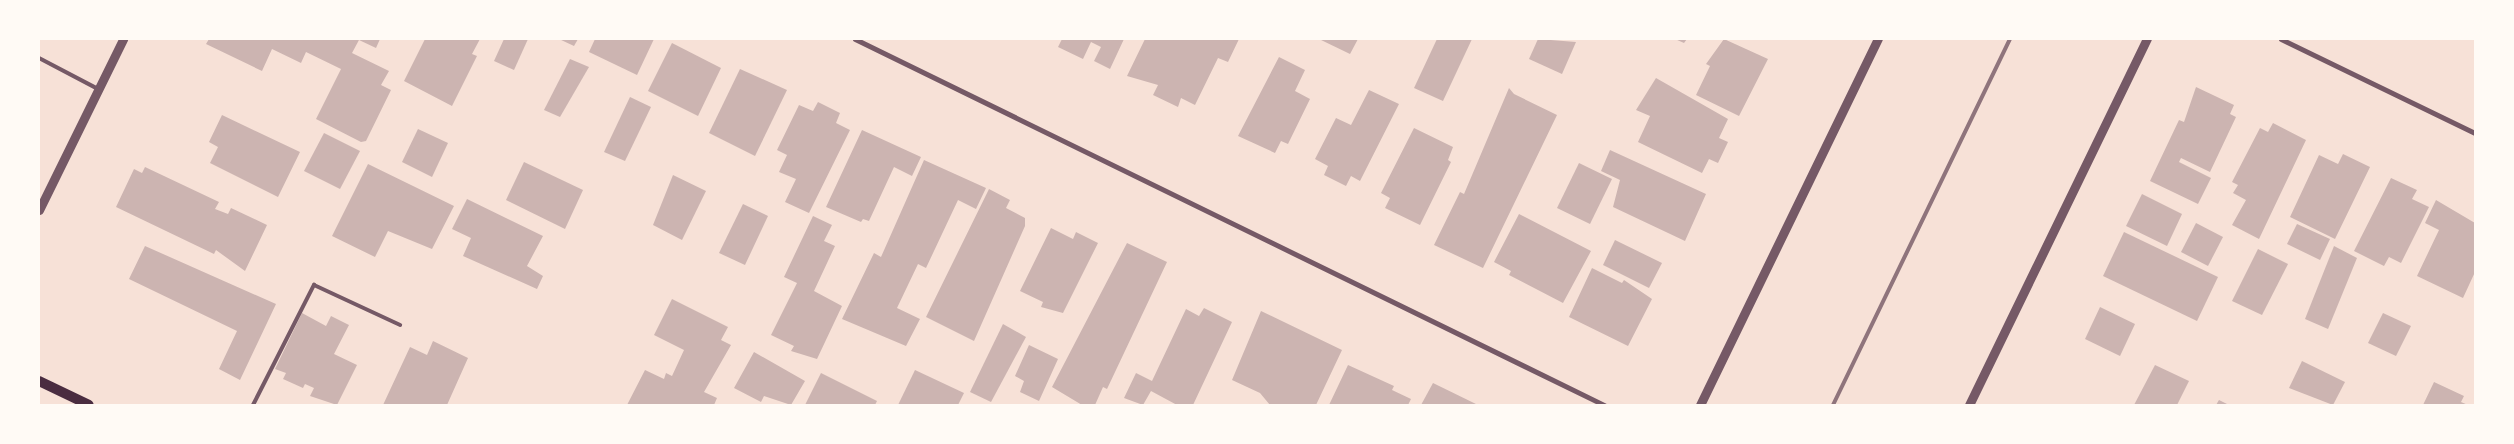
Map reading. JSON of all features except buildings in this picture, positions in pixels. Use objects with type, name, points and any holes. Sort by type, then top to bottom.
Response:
[{"type":"main road","points":[[39,381],[89,405]]},
{"type":"street","points":[[39,210],[123,39]]},
{"type":"street","points":[[855,39],[1604,405]]},
{"type":"street","points":[[1700,405],[1878,39]]},
{"type":"street","points":[[1969,405],[2147,39]]},
{"type":"street","points":[[2282,39],[2475,132]]},
{"type":"lane","points":[[39,58],[98,89]]},
{"type":"lane","points":[[253,405],[314,285],[400,325]]},
{"type":"railway","points":[[1833,405],[2010,39]]}]
